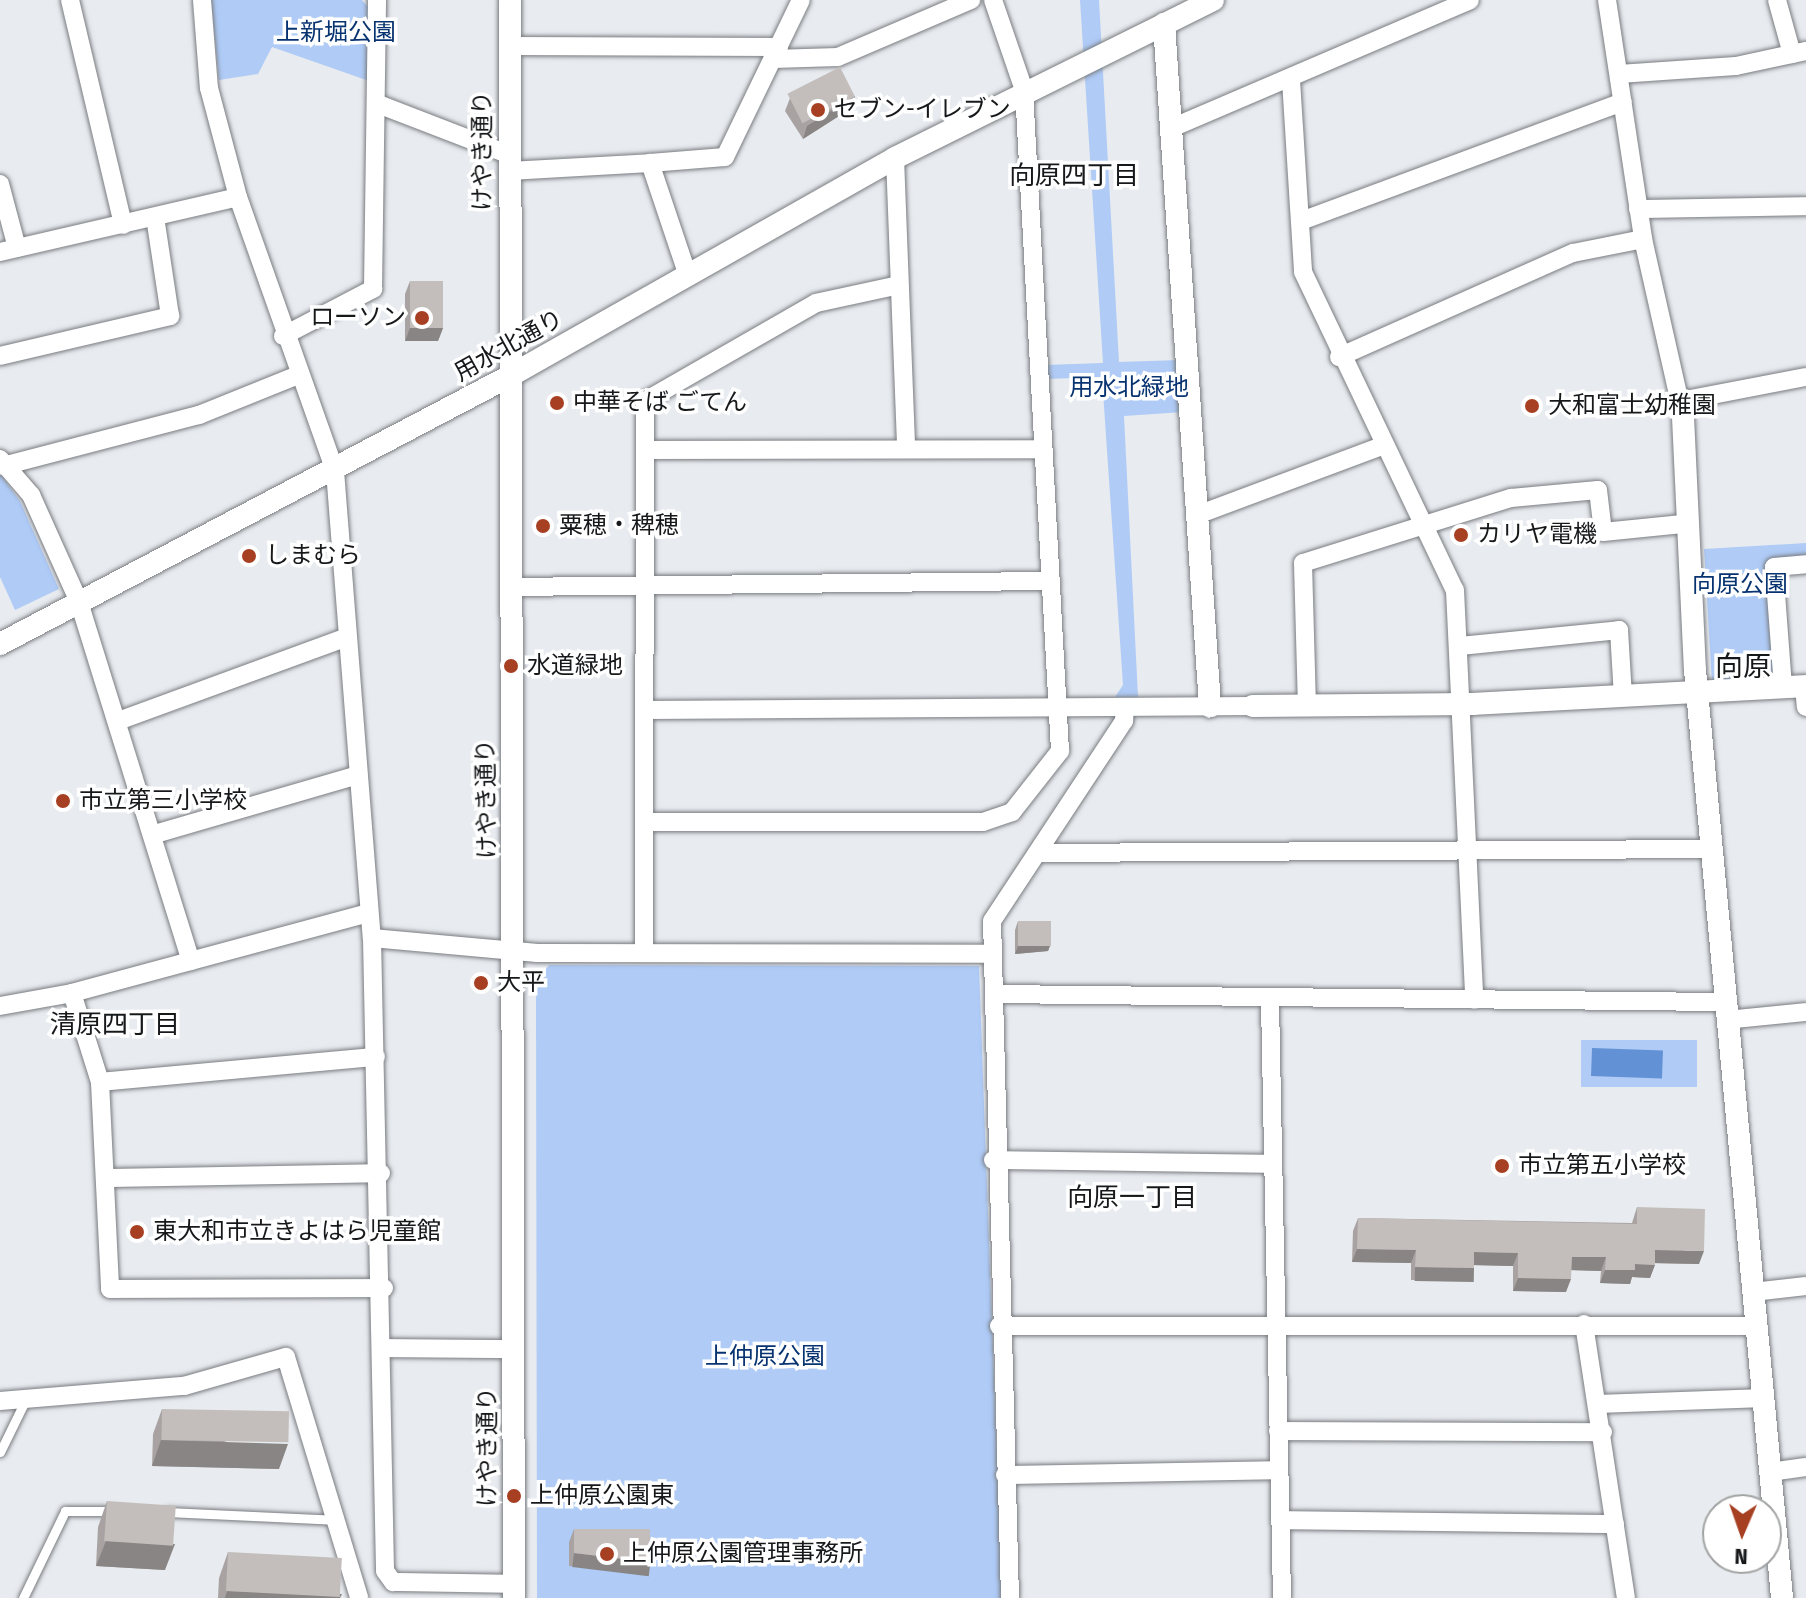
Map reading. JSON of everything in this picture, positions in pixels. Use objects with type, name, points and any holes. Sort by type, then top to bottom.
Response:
[{"type":"street","points":[[70,0],[123,225]]},
{"type":"street","points":[[202,0],[209,88],[238,197],[283,336],[335,471],[372,938],[386,1348],[385,1571],[393,1582],[514,1591]]},
{"type":"street","points":[[283,336],[373,289],[378,104],[377,0]]},
{"type":"street","name":"けやき通り","points":[[510,0],[509,587],[516,952],[514,1591]]},
{"type":"street","points":[[378,104],[510,163],[650,163],[725,157],[801,0]]},
{"type":"street","points":[[510,46],[838,57],[971,0]]},
{"type":"street","points":[[645,822],[983,822],[1012,812],[1060,751],[1042,449],[1031,86],[993,0]]},
{"type":"street","name":"用水北通り","points":[[0,644],[335,471],[895,158],[1031,86],[1213,0]]},
{"type":"street","points":[[1174,127],[1291,80],[1470,0]]},
{"type":"street","points":[[1607,0],[1643,239],[1682,409],[1683,524],[1697,693],[1782,1598]]},
{"type":"street","points":[[1619,74],[1799,52],[1777,0]]},
{"type":"street","points":[[1164,24],[1174,127],[1210,706]]},
{"type":"street","points":[[1291,80],[1303,272],[1339,357],[1421,523],[1450,571],[1460,646],[1474,1000]]},
{"type":"street","points":[[1301,221],[1623,102]]},
{"type":"street","points":[[895,158],[906,449]]},
{"type":"street","points":[[650,163],[688,276]]},
{"type":"street","points":[[0,184],[8,250],[238,197]]},
{"type":"street","points":[[1638,209],[1806,206]]},
{"type":"street","points":[[0,356],[170,316],[155,217]]},
{"type":"street","points":[[1339,357],[1573,253],[1643,239]]},
{"type":"street","points":[[644,952],[645,401],[816,303],[899,285]]},
{"type":"street","points":[[191,961],[155,834],[79,602],[31,495],[2,462],[199,415],[298,375]]},
{"type":"street","points":[[1682,409],[1806,377]]},
{"type":"street","points":[[1200,514],[1385,445]]},
{"type":"street","points":[[645,450],[1042,449]]},
{"type":"street","points":[[1307,707],[1303,563],[1421,523],[1511,498],[1598,490],[1603,532],[1683,524]]},
{"type":"street","points":[[645,710],[1307,707],[1800,691],[1774,567],[1806,564]]},
{"type":"street","points":[[509,587],[1048,581]]},
{"type":"street","points":[[1460,646],[1619,630],[1623,697]]},
{"type":"street","points":[[118,721],[347,637]]},
{"type":"street","points":[[1010,1598],[993,1160],[992,921],[1124,721],[1125,707]]},
{"type":"street","points":[[155,834],[358,775]]},
{"type":"street","points":[[1037,853],[1466,855],[1712,849]]},
{"type":"street","points":[[0,1006],[72,993],[368,913]]},
{"type":"street","points":[[372,938],[516,952],[992,954]]},
{"type":"street","points":[[72,993],[100,1082],[110,1289],[384,1288]]},
{"type":"street","points":[[994,994],[1270,1001],[1474,1000],[1806,1012]]},
{"type":"street","points":[[1270,1001],[1282,1598]]},
{"type":"street","points":[[100,1082],[376,1057]]},
{"type":"street","points":[[993,1160],[1273,1164]]},
{"type":"street","points":[[105,1178],[381,1173]]},
{"type":"street","points":[[1753,1292],[1806,1286]]},
{"type":"street","points":[[1584,1324],[1599,1404],[1626,1598]]},
{"type":"street","points":[[999,1326],[1756,1326]]},
{"type":"street","points":[[386,1348],[513,1349]]},
{"type":"street","points":[[0,1401],[184,1386],[286,1357],[359,1598]]},
{"type":"street","points":[[1599,1404],[1763,1398]]},
{"type":"street","points":[[1278,1431],[1603,1432]]},
{"type":"street","points":[[1770,1472],[1806,1467]]},
{"type":"street","points":[[1005,1475],[1279,1470]]},
{"type":"street","points":[[1280,1520],[1615,1524]]},
{"type":"lane","points":[[0,1452],[25,1401]]},
{"type":"lane","points":[[23,1598],[65,1511],[125,1511]]},
{"type":"lane","points":[[156,1512],[334,1520]]},
{"type":"green space","name":"上新堀公園","points":[[211,0],[362,0],[369,8],[369,81],[272,47],[258,74],[219,80]]},
{"type":"green space","name":"用水北緑地","points":[[1080,0],[1099,0],[1119,362],[1179,360],[1183,412],[1124,416],[1138,697],[1115,697],[1123,685],[1102,377],[1046,379],[1045,365],[1103,363]]},
{"type":"green space","points":[[0,474],[20,501],[59,589],[15,610],[0,577]]},
{"type":"green space","name":"向原公園","points":[[1806,543],[1806,562],[1773,565],[1778,679],[1712,683],[1704,549]]},
{"type":"green space","name":"上仲原公園","points":[[549,965],[979,966],[1002,1598],[537,1598],[536,981]]},
{"type":"green space","points":[[1581,1040],[1697,1040],[1697,1087],[1581,1087]]},
{"type":"shaded area","points":[[1592,1048],[1663,1050],[1662,1078],[1591,1076]]},
{"type":"building","points":[[840,67],[855,96],[802,123],[787,94]]},
{"type":"building","name":"ローソン","points":[[410,281],[443,281],[443,328],[410,328]]},
{"type":"building","points":[[1018,921],[1051,921],[1051,946],[1018,946]]},
{"type":"building","points":[[1637,1207],[1705,1209],[1704,1251],[1655,1250],[1655,1265],[1635,1264],[1635,1270],[1605,1270],[1606,1257],[1572,1257],[1571,1279],[1518,1278],[1518,1253],[1474,1252],[1474,1268],[1415,1267],[1416,1250],[1357,1249],[1358,1218],[1637,1224]]},
{"type":"building","points":[[162,1409],[289,1411],[288,1442],[161,1440]]},
{"type":"building","points":[[107,1501],[176,1506],[173,1546],[104,1541]]},
{"type":"building","points":[[574,1529],[650,1529],[650,1562],[574,1553]]},
{"type":"building","points":[[228,1552],[342,1558],[340,1597],[226,1591]]},
{"type":"place","name":"セブン-イレブン","points":[[818,110]]},
{"type":"place","name":"ローソン","points":[[422,318]]},
{"type":"place","name":"中華そば ごてん","points":[[557,403]]},
{"type":"place","name":"大和富士幼稚園","points":[[1532,406]]},
{"type":"place","name":"粟穂・稗穂","points":[[543,526]]},
{"type":"place","name":"カリヤ電機","points":[[1461,535]]},
{"type":"place","name":"しまむら","points":[[249,556]]},
{"type":"place","name":"水道緑地","points":[[511,666]]},
{"type":"place","name":"市立第三小学校","points":[[63,801]]},
{"type":"place","name":"大平","points":[[481,983]]},
{"type":"place","name":"市立第五小学校","points":[[1502,1166]]},
{"type":"place","name":"東大和市立きよはら児童館","points":[[137,1232]]},
{"type":"place","name":"上仲原公園東","points":[[514,1496]]},
{"type":"place","name":"上仲原公園管理事務所","points":[[607,1554]]},
{"type":"district","name":"向原四丁目","points":[[1074,176]]},
{"type":"district","name":"向原","points":[[1743,667]]},
{"type":"district","name":"清原四丁目","points":[[115,1025]]},
{"type":"district","name":"向原一丁目","points":[[1132,1198]]}]
